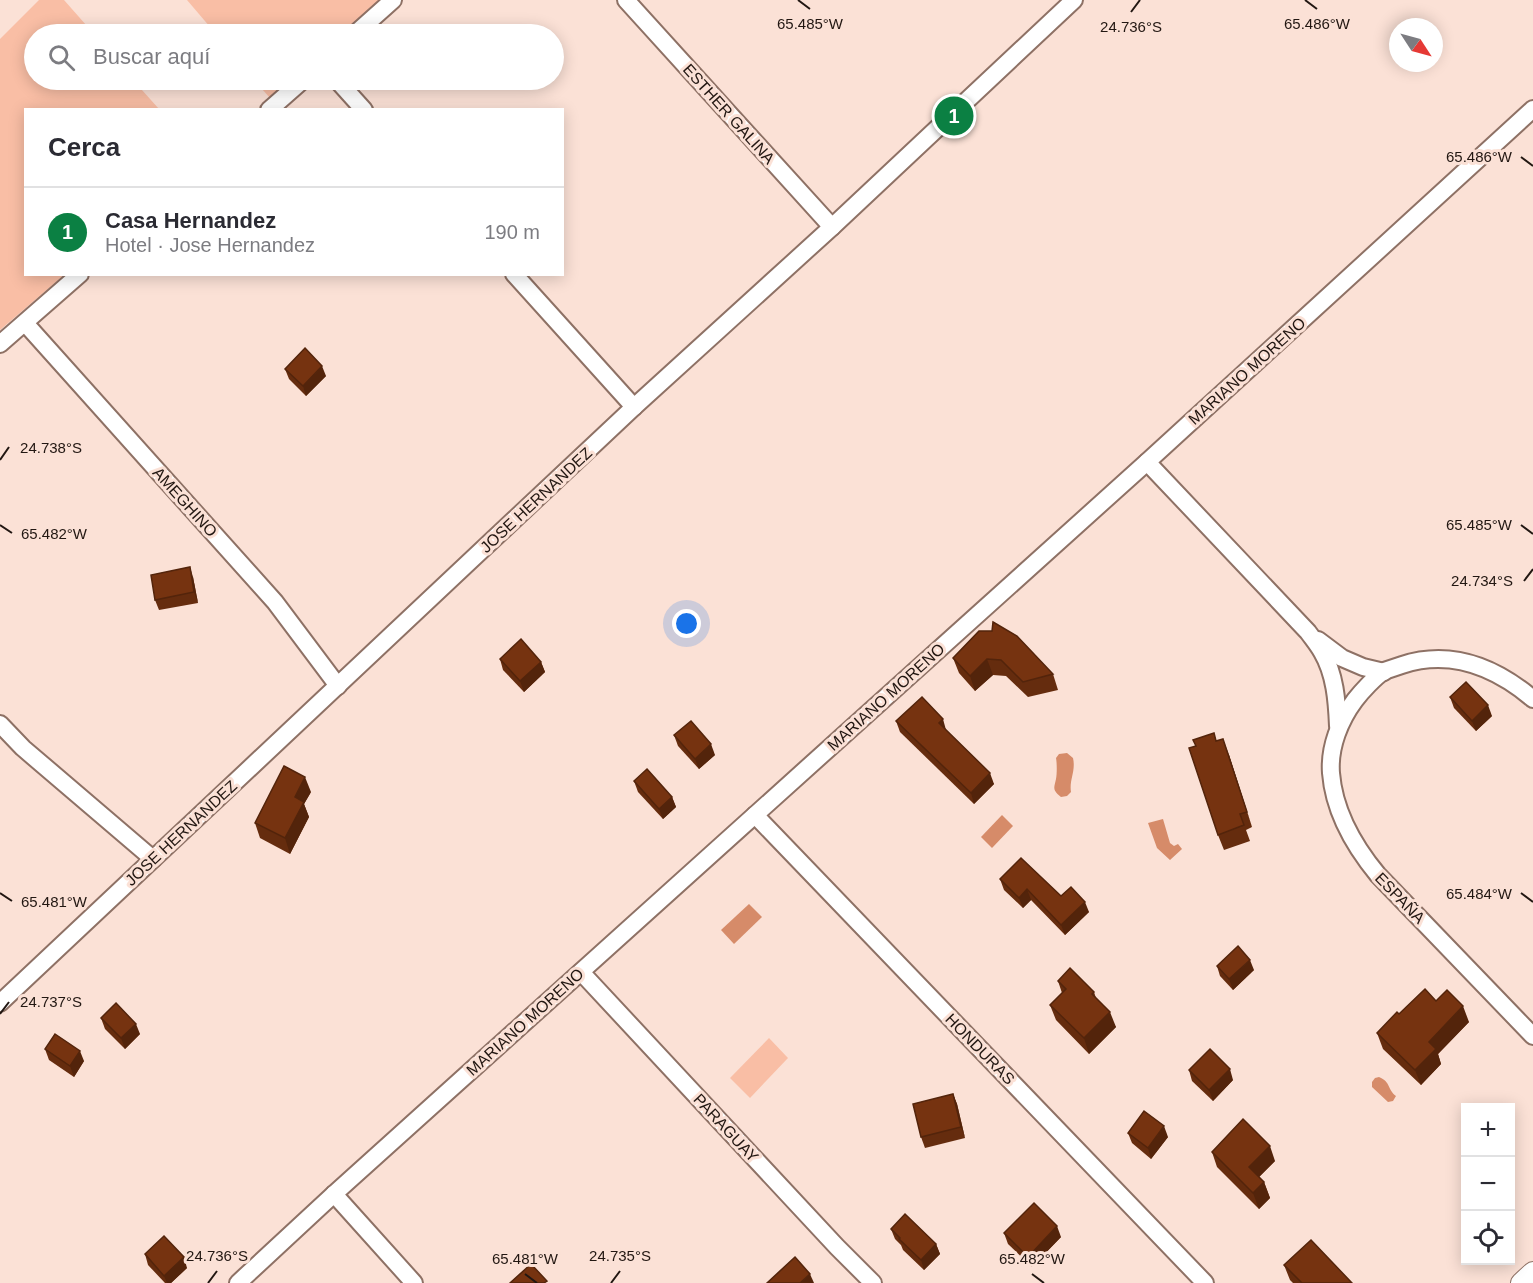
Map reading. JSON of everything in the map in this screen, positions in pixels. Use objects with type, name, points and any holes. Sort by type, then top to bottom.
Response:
[{"type":"street","points":[[366,24],[393,0]]},
{"type":"street","name":"ESTHER GALINA","points":[[626,0],[832,227]]},
{"type":"street","name":"JOSE HERNANDEZ","points":[[0,1003],[634,407],[832,227],[1074,0]]},
{"type":"street","points":[[271,108],[292,90]]},
{"type":"street","points":[[346,90],[362,108]]},
{"type":"street","name":"MARIANO MORENO","points":[[238,1283],[1147,462],[1533,109]]},
{"type":"street","points":[[0,344],[78,276]]},
{"type":"street","points":[[516,276],[634,407]]},
{"type":"street","name":"AMEGHINO","points":[[25,323],[275,602],[338,686]]},
{"type":"street","name":"ESPAÑA","points":[[1147,462],[1308,632],[1323,652],[1331,671],[1337,698],[1339,728]]},
{"type":"street","name":"ESPAÑA","points":[[1308,632],[1342,657],[1363,667],[1384,672]]},
{"type":"street","points":[[1384,672],[1409,663],[1434,658],[1450,659],[1495,673],[1533,699]]},
{"type":"street","name":"ESPAÑA","points":[[1384,672],[1360,693],[1346,712],[1339,728],[1331,770],[1341,813],[1353,840],[1378,875],[1533,1036]]},
{"type":"street","points":[[0,724],[23,748],[153,859]]},
{"type":"street","name":"HONDURAS","points":[[755,815],[1205,1283]]},
{"type":"street","name":"PARAGUAY","points":[[581,972],[873,1283]]},
{"type":"street","points":[[334,1194],[414,1283]]},
{"type":"street","points":[[1521,1283],[1533,1272]]},
{"type":"shaded area","points":[[39,0],[64,0],[85,24],[24,24],[24,90],[142,90],[158,108],[24,108],[24,276],[63,276],[0,330],[0,39]]},
{"type":"shaded area","points":[[187,0],[386,0],[357,24],[207,24]]},
{"type":"shaded area","points":[[263,90],[279,90],[270,98]]},
{"type":"shaded area","points":[[1067,753],[1073,758],[1074,763],[1071,792],[1061,797],[1054,789],[1057,774],[1056,758],[1059,754]]},
{"type":"shaded area","points":[[1002,815],[1013,826],[992,848],[981,837]]},
{"type":"shaded area","points":[[1163,819],[1170,843],[1174,846],[1178,844],[1182,849],[1170,860],[1157,848],[1148,823]]},
{"type":"shaded area","points":[[749,904],[762,917],[734,944],[721,930]]},
{"type":"shaded area","points":[[769,1038],[788,1058],[750,1098],[730,1078]]},
{"type":"shaded area","points":[[1379,1077],[1385,1081],[1396,1096],[1393,1101],[1388,1102],[1372,1087],[1372,1082]]},
{"type":"building","points":[[305,348],[322,366],[303,386],[285,369]]},
{"type":"building","points":[[190,567],[194,592],[155,600],[151,575]]},
{"type":"building","points":[[993,622],[1017,636],[1053,674],[1023,682],[1001,660],[987,659],[970,676],[953,658],[979,631],[992,631]]},
{"type":"building","points":[[521,639],[541,662],[520,681],[500,659]]},
{"type":"building","points":[[1466,682],[1488,705],[1472,721],[1450,697]]},
{"type":"building","points":[[922,697],[943,719],[939,723],[990,773],[971,793],[896,721]]},
{"type":"building","points":[[691,721],[711,744],[695,759],[674,735]]},
{"type":"building","points":[[1214,733],[1216,741],[1223,739],[1247,812],[1240,814],[1244,825],[1218,835],[1189,748],[1196,746],[1193,740]]},
{"type":"building","points":[[284,766],[305,777],[295,797],[304,802],[285,838],[255,823]]},
{"type":"building","points":[[647,769],[672,797],[659,809],[634,781]]},
{"type":"building","points":[[1021,858],[1061,896],[1071,887],[1085,902],[1061,925],[1027,889],[1019,898],[1000,879]]},
{"type":"building","points":[[1238,946],[1250,960],[1229,979],[1217,966]]},
{"type":"building","points":[[1070,968],[1110,1012],[1084,1038],[1050,1005],[1066,989],[1058,981]]},
{"type":"building","points":[[1425,989],[1436,1001],[1447,990],[1463,1006],[1429,1042],[1436,1049],[1415,1070],[1377,1033],[1397,1012],[1399,1014]]},
{"type":"building","points":[[116,1003],[136,1024],[121,1038],[101,1018]]},
{"type":"building","points":[[55,1034],[80,1051],[70,1066],[45,1049]]},
{"type":"building","points":[[1210,1049],[1230,1069],[1209,1090],[1189,1070]]},
{"type":"building","points":[[953,1094],[961,1127],[921,1137],[913,1104]]},
{"type":"building","points":[[1144,1111],[1164,1126],[1148,1148],[1128,1133]]},
{"type":"building","points":[[1243,1119],[1270,1146],[1249,1167],[1264,1182],[1253,1193],[1212,1152]]},
{"type":"building","points":[[1034,1203],[1057,1226],[1028,1257],[1004,1233]]},
{"type":"building","points":[[905,1214],[936,1244],[921,1260],[891,1229]]},
{"type":"building","points":[[164,1236],[184,1257],[164,1276],[145,1254]]},
{"type":"building","points":[[1311,1240],[1352,1283],[1302,1283],[1284,1265]]},
{"type":"building","points":[[795,1257],[810,1274],[800,1283],[767,1283]]},
{"type":"building","points":[[531,1264],[547,1281],[544,1283],[510,1283]]},
{"type":"place","name":"Casa Hernandez","points":[[954,116]]}]
